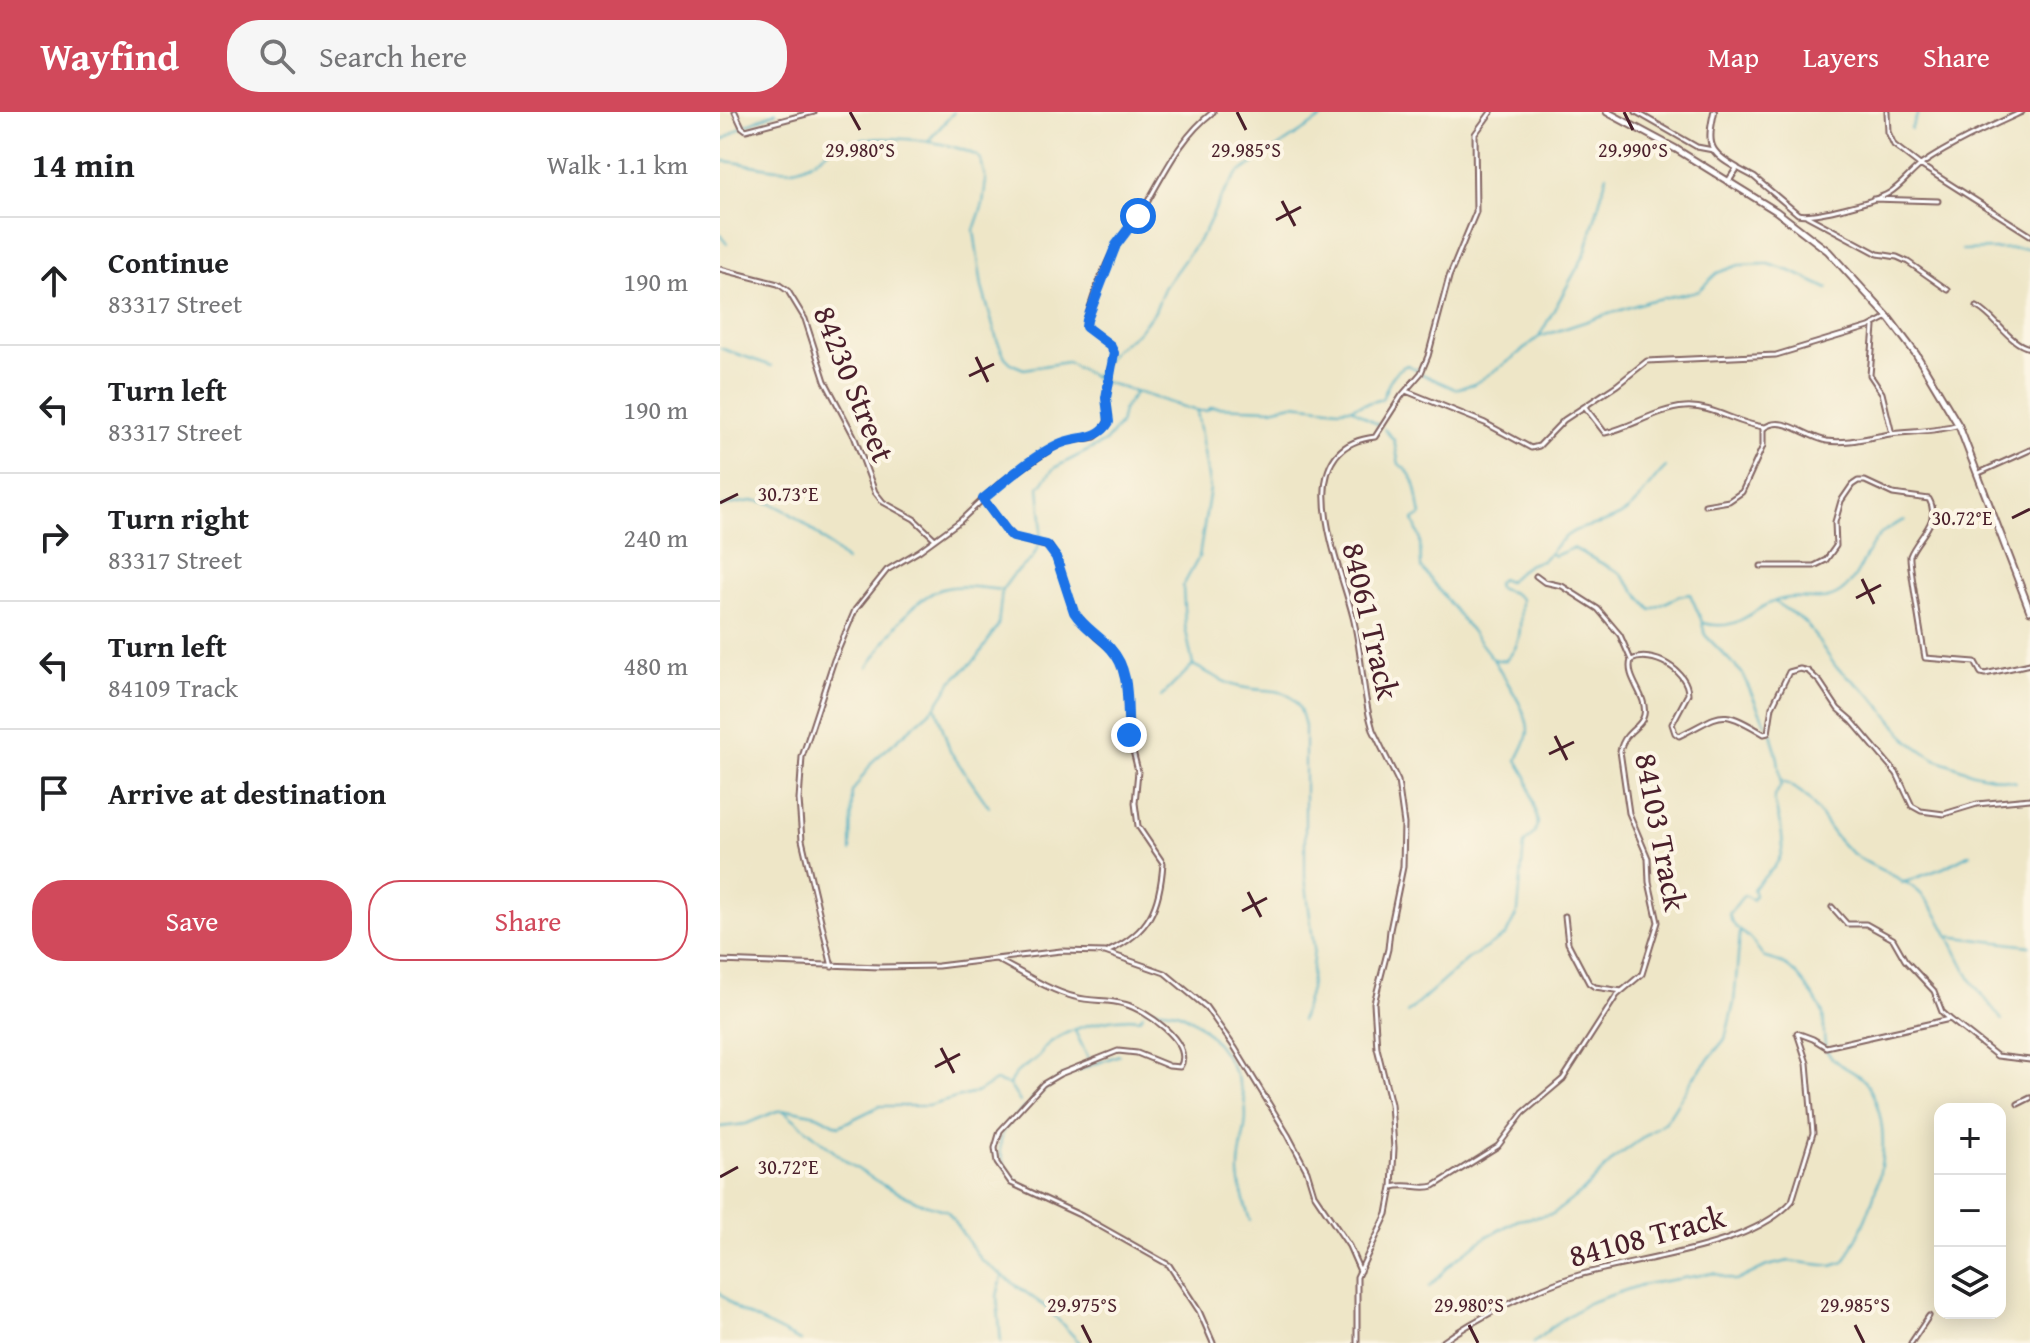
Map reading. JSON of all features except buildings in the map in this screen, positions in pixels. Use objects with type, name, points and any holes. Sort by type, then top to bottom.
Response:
[{"type":"main road","points":[[1607,112],[1676,149],[1776,211],[1828,251],[1888,317],[1916,354],[1959,425],[2030,611]]},
{"type":"street","points":[[735,112],[746,130],[814,112]]},
{"type":"street","points":[[1201,112],[1204,119]]},
{"type":"street","points":[[832,967],[802,840],[799,800],[802,757],[834,660],[855,610],[887,570],[970,513],[1006,478],[1057,445],[1099,434],[1109,422],[1108,386],[1114,353],[1110,345],[1086,327],[1089,308],[1116,245],[1148,202],[1167,164],[1213,112]]},
{"type":"street","name":"84061 Track","points":[[1392,1187],[1391,1104],[1374,1026],[1374,1003],[1401,878],[1404,824],[1398,781],[1369,715],[1354,619],[1330,541],[1325,505],[1328,469],[1337,455],[1356,441],[1375,437],[1421,373],[1449,277],[1476,212],[1475,134],[1491,112]]},
{"type":"street","points":[[1636,112],[1697,147],[1713,150]]},
{"type":"street","points":[[1714,112],[1709,139],[1719,157],[1754,177],[1798,214],[1878,254],[1908,262],[1948,290]]},
{"type":"street","points":[[1887,112],[1889,139],[1920,165],[2030,235]]},
{"type":"street","points":[[1807,216],[1888,194],[1920,165],[1967,137],[2022,112]]},
{"type":"street","points":[[1728,182],[1737,168]]},
{"type":"street","points":[[1869,199],[1938,201]]},
{"type":"street","name":"84230 Street","points":[[720,269],[778,284],[788,291],[805,319],[825,381],[854,436],[875,492],[883,502],[914,519],[935,539]]},
{"type":"street","points":[[1977,307],[2019,345],[2030,348]]},
{"type":"street","points":[[1406,391],[1485,423],[1531,448],[1539,446],[1564,420],[1647,361],[1776,355],[1874,326],[1888,317]]},
{"type":"street","points":[[1874,326],[1870,375],[1882,393],[1892,434]]},
{"type":"street","points":[[1585,407],[1605,433],[1683,407],[1716,411],[1744,424],[1765,427],[1782,423],[1799,432],[1831,441],[1939,430],[1959,425]]},
{"type":"street","points":[[1705,505],[1729,501],[1742,492],[1763,446],[1765,427]]},
{"type":"street","points":[[1979,473],[2030,450]]},
{"type":"street","points":[[1761,566],[1814,566],[1826,560],[1836,546],[1835,522],[1841,501],[1858,481],[1865,481],[1893,494],[1927,498],[1932,503],[1931,522],[1910,561],[1925,658],[1975,662],[1981,673],[1985,674],[2030,664]]},
{"type":"street","points":[[983,499],[1013,537],[1050,547],[1074,612],[1111,649],[1123,670],[1129,735],[1138,771],[1135,792],[1138,826],[1163,863],[1151,919],[1126,942],[1107,952]]},
{"type":"street","points":[[1536,576],[1562,586],[1598,609],[1620,635],[1631,660]]},
{"type":"street","name":"84103 Track","points":[[1392,1187],[1410,1184],[1434,1186],[1498,1146],[1523,1113],[1563,1079],[1601,1016],[1622,991],[1642,974],[1658,922],[1649,882],[1648,858],[1629,813],[1620,751],[1622,741],[1643,720],[1645,711],[1629,670],[1631,660],[1643,656],[1668,664],[1685,681],[1688,694],[1672,724],[1679,736],[1705,721],[1725,715],[1739,719],[1764,734],[1768,733],[1779,688],[1789,672],[1800,669],[1808,671],[1820,682],[1838,709],[1897,774],[1912,806],[1921,811],[1944,814],[1977,804],[2030,799]]},
{"type":"street","points":[[1832,907],[1847,924],[1866,924],[1893,939],[1905,960],[1934,991],[1942,1012],[1997,1056],[2030,1060]]},
{"type":"street","points":[[1565,916],[1568,943],[1589,983],[1595,987],[1622,991]]},
{"type":"street","points":[[720,961],[832,967],[938,966],[1061,951],[1107,952],[1165,973],[1206,1007],[1235,1048],[1288,1135],[1307,1171],[1314,1194],[1349,1246],[1360,1271]]},
{"type":"street","points":[[995,958],[1075,997],[1142,1009],[1176,1040],[1184,1053],[1180,1067],[1169,1066],[1137,1053],[1118,1051],[1060,1074],[1043,1084],[1011,1116],[1000,1131],[995,1148],[1001,1172],[1011,1183],[1082,1216],[1169,1265],[1199,1311],[1213,1343]]},
{"type":"street","name":"84108 Track","points":[[1441,1343],[1500,1309],[1568,1279],[1728,1240],[1785,1210],[1792,1201],[1813,1133],[1807,1063],[1797,1033],[1825,1047],[1950,1019]]},
{"type":"street","points":[[2018,1104],[2030,1098]]},
{"type":"street","points":[[1357,1343],[1357,1277],[1387,1214],[1392,1187]]},
{"type":"street","points":[[1911,1343],[1929,1316]]},
{"type":"waterway","points":[[720,142],[742,127],[776,112]]},
{"type":"waterway","points":[[928,141],[954,112]]},
{"type":"waterway","points":[[1095,376],[1113,351],[1138,332],[1155,311],[1164,288],[1205,231],[1220,199],[1237,174],[1331,112]]},
{"type":"waterway","points":[[1911,129],[1919,112]]},
{"type":"waterway","points":[[720,161],[793,169],[850,141],[888,138],[930,142],[967,151],[980,158],[986,180],[983,204],[974,230],[982,287],[997,340],[1012,364],[1024,369],[1067,362],[1101,381],[1197,411],[1212,407],[1272,409],[1293,404],[1351,408],[1380,426]]},
{"type":"waterway","points":[[1540,335],[1585,254],[1607,175]]},
{"type":"waterway","points":[[720,235],[727,244]]},
{"type":"waterway","points":[[1962,250],[2030,248]]},
{"type":"waterway","points":[[1422,374],[1455,389],[1474,384],[1539,337],[1648,301],[1698,291],[1717,273],[1739,265],[1768,264],[1828,289]]},
{"type":"waterway","points":[[720,348],[772,366]]},
{"type":"waterway","points":[[1353,407],[1382,399],[1391,379],[1407,365],[1420,371]]},
{"type":"waterway","points":[[1040,541],[1042,519],[1039,487],[1054,468],[1105,442],[1120,424],[1123,410],[1135,393]]},
{"type":"waterway","points":[[1197,411],[1210,489],[1199,557],[1183,586],[1185,626],[1193,665],[1233,685],[1288,695],[1301,711],[1305,727],[1305,877],[1314,948],[1310,989],[1301,1021]]},
{"type":"waterway","points":[[1384,429],[1394,440],[1399,464],[1416,486],[1421,515],[1413,520],[1420,538],[1421,567],[1493,659],[1505,661],[1511,654],[1516,647],[1520,624],[1521,599],[1498,588],[1497,583],[1501,579],[1508,582],[1522,569],[1542,561],[1550,553],[1554,556],[1573,548],[1620,573],[1651,610],[1690,594],[1705,635],[1742,673],[1766,725]]},
{"type":"waterway","points":[[1550,553],[1575,531],[1626,512],[1666,467]]},
{"type":"waterway","points":[[720,507],[753,501],[769,503],[805,524],[846,561]]},
{"type":"waterway","points":[[1703,623],[1729,624],[1766,605],[1788,598],[1822,599],[1834,596],[1852,580],[1878,537],[1905,520]]},
{"type":"waterway","points":[[851,851],[852,792],[873,761],[936,706],[952,681],[977,658],[998,626],[1002,590],[1013,575],[1032,559],[1039,545]]},
{"type":"waterway","points":[[868,667],[905,615],[934,592],[959,586],[1002,590]]},
{"type":"waterway","points":[[1775,602],[1806,623],[1836,667],[1871,695],[1909,741],[1933,758],[1973,773],[2016,782]]},
{"type":"waterway","points":[[1407,1013],[1468,959],[1506,935],[1518,911],[1524,844],[1538,823],[1527,777],[1517,760],[1527,738],[1527,722],[1493,659]]},
{"type":"waterway","points":[[1161,697],[1193,665]]},
{"type":"waterway","points":[[936,707],[950,751],[989,807]]},
{"type":"waterway","points":[[1533,1343],[1588,1303],[1641,1285],[1714,1273],[1736,1281],[1767,1266],[1789,1261],[1832,1266],[1844,1262],[1873,1199],[1879,1177],[1882,1131],[1869,1087],[1827,1051],[1822,1010],[1800,978],[1782,963],[1765,958],[1734,924],[1729,914],[1744,895],[1752,900],[1755,895],[1753,889],[1780,858],[1783,841],[1774,798],[1781,785],[1771,733]]},
{"type":"waterway","points":[[1781,781],[1811,801],[1835,836],[1853,854],[1922,895],[1943,925],[1972,981],[2002,1020]]},
{"type":"waterway","points":[[1902,883],[1970,854]]},
{"type":"waterway","points":[[1429,1287],[1454,1261],[1486,1237],[1518,1220],[1553,1214],[1583,1191],[1615,1158],[1666,1121],[1694,1077],[1725,1039],[1734,1003],[1740,933]]},
{"type":"waterway","points":[[1948,936],[2030,946]]},
{"type":"waterway","points":[[1145,1009],[1173,1011],[1194,1021],[1214,1040],[1231,1065],[1245,1104],[1246,1122],[1239,1172],[1250,1221]]},
{"type":"waterway","points":[[720,1127],[746,1124],[777,1111],[792,1110],[817,1115],[839,1126],[880,1106],[928,1106],[978,1092],[995,1081],[1009,1085],[1016,1073],[1037,1059],[1046,1046],[1065,1034],[1104,1021],[1140,1019],[1143,1014]]},
{"type":"waterway","points":[[1075,1031],[1089,1060]]},
{"type":"waterway","points":[[1031,1100],[1063,1076],[1119,1055]]},
{"type":"waterway","points":[[1010,1086],[1020,1102]]},
{"type":"waterway","points":[[1016,1116],[1025,1107]]},
{"type":"waterway","points":[[784,1111],[848,1163],[883,1185],[918,1202],[947,1211],[981,1260],[1046,1307],[1080,1343]]},
{"type":"waterway","points":[[1009,1123],[1001,1139],[1001,1154],[1007,1169],[1018,1182]]},
{"type":"waterway","points":[[1001,1343],[997,1296],[1002,1277]]},
{"type":"waterway","points":[[720,1293],[738,1310],[800,1341]]},
{"type":"route","points":[[1129,735],[1126,684],[1121,664],[1111,649],[1074,612],[1060,567],[1050,547],[1013,537],[983,499],[1006,478],[1057,445],[1095,437],[1109,422],[1106,398],[1114,353],[1110,345],[1086,327],[1089,308],[1116,245],[1138,216]]}]
